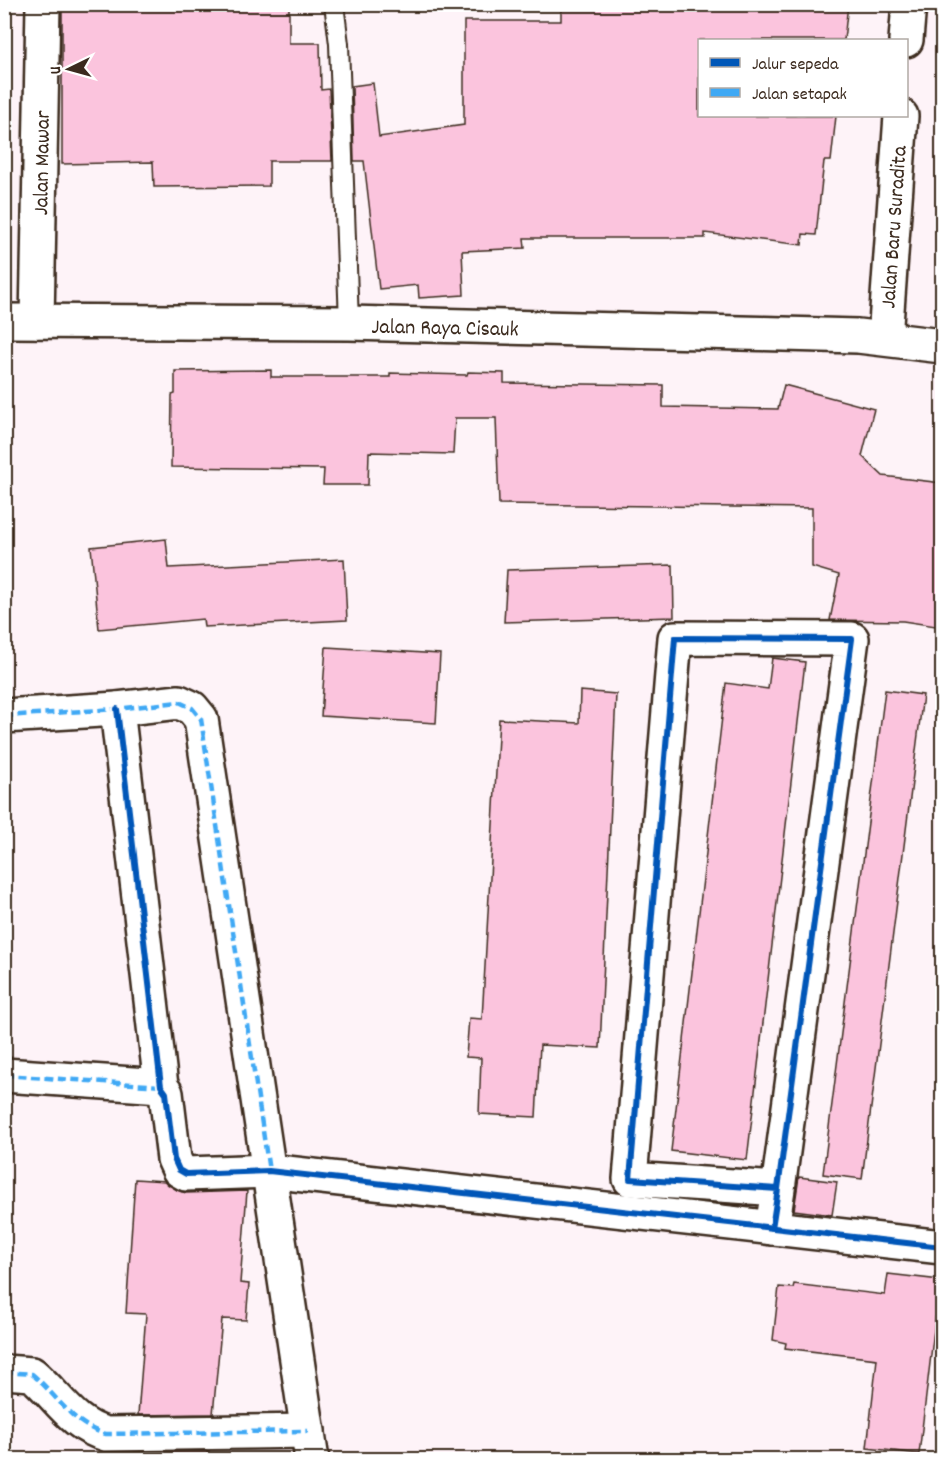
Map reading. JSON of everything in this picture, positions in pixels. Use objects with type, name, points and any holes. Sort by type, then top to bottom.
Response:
[{"type":"street","name":"Jalan Mawar","points":[[37,321],[43,4]]},
{"type":"street","points":[[906,39],[909,4]]},
{"type":"street","name":"Jalan Baru Suradita","points":[[885,338],[901,117]]},
{"type":"street","name":"Jalan Raya Cisauk","points":[[4,321],[349,323],[885,338],[942,346]]},
{"type":"street","points":[[772,1228],[778,1189],[852,639],[675,638],[630,1179],[778,1189]]},
{"type":"street","points":[[4,716],[117,710],[179,702],[192,708],[201,719],[310,1445],[106,1434],[89,1430],[73,1418],[32,1374],[4,1372]]},
{"type":"street","points":[[117,710],[161,1086],[166,1093],[174,1159],[179,1170],[186,1174],[269,1171],[942,1247]]},
{"type":"street","points":[[4,1075],[161,1086]]},
{"type":"lane","points":[[334,4],[339,44],[349,323]]},
{"type":"building","points":[[62,4],[289,4],[289,43],[320,43],[321,90],[329,89],[332,161],[269,161],[269,186],[154,187],[153,162],[62,164]]},
{"type":"building","points":[[561,4],[848,4],[844,39],[698,39],[698,117],[836,117],[831,161],[824,161],[816,235],[803,234],[802,245],[705,233],[705,238],[524,238],[525,248],[462,251],[464,295],[419,298],[418,285],[379,289],[364,161],[354,161],[352,86],[373,83],[379,137],[464,125],[464,21],[561,21]]},
{"type":"building","points":[[271,370],[271,377],[390,377],[390,373],[467,375],[468,372],[504,373],[504,383],[663,385],[663,407],[778,409],[784,385],[874,409],[862,456],[883,476],[942,483],[942,627],[903,621],[830,620],[839,575],[812,567],[812,508],[499,504],[496,418],[455,418],[453,454],[369,452],[368,485],[323,485],[324,469],[171,467],[172,395],[175,394],[175,371]]},
{"type":"building","points":[[166,539],[169,568],[344,559],[347,620],[204,627],[203,619],[99,629],[91,547]]},
{"type":"building","points":[[673,565],[674,617],[504,622],[507,570]]},
{"type":"building","points":[[326,647],[440,654],[436,723],[321,716]]},
{"type":"building","points":[[772,658],[805,662],[747,1160],[671,1151],[726,683],[768,689]]},
{"type":"building","points":[[885,690],[923,695],[862,1179],[823,1174]]},
{"type":"building","points":[[580,691],[616,694],[600,1048],[540,1045],[536,1117],[479,1114],[481,1058],[466,1057],[469,1018],[482,1019],[499,719],[579,723]]},
{"type":"building","points":[[799,1177],[837,1182],[832,1215],[794,1210]]},
{"type":"building","points":[[135,1179],[165,1181],[177,1190],[186,1193],[247,1191],[240,1283],[249,1284],[246,1320],[222,1319],[213,1414],[138,1415],[146,1314],[126,1313]]},
{"type":"building","points":[[888,1274],[940,1280],[919,1454],[867,1448],[877,1359],[785,1348],[786,1343],[773,1340],[779,1287],[793,1288],[794,1284],[885,1295]]},
{"type":"building","points":[[209,1451],[208,1460],[135,1460],[135,1452]]},
{"type":"marked path","points":[[4,716],[117,709],[179,702],[192,708],[201,719],[269,1171],[265,1171]]},
{"type":"marked path","points":[[4,1075],[161,1086]]},
{"type":"marked path","points":[[4,1372],[32,1374],[74,1417],[94,1430],[106,1434],[308,1431]]},
{"type":"cycle path","points":[[772,1228],[778,1189],[852,639],[675,638],[630,1179],[778,1189]]},
{"type":"cycle path","points":[[117,709],[161,1086],[166,1093],[174,1159],[179,1170],[186,1174],[269,1171],[942,1247]]}]
